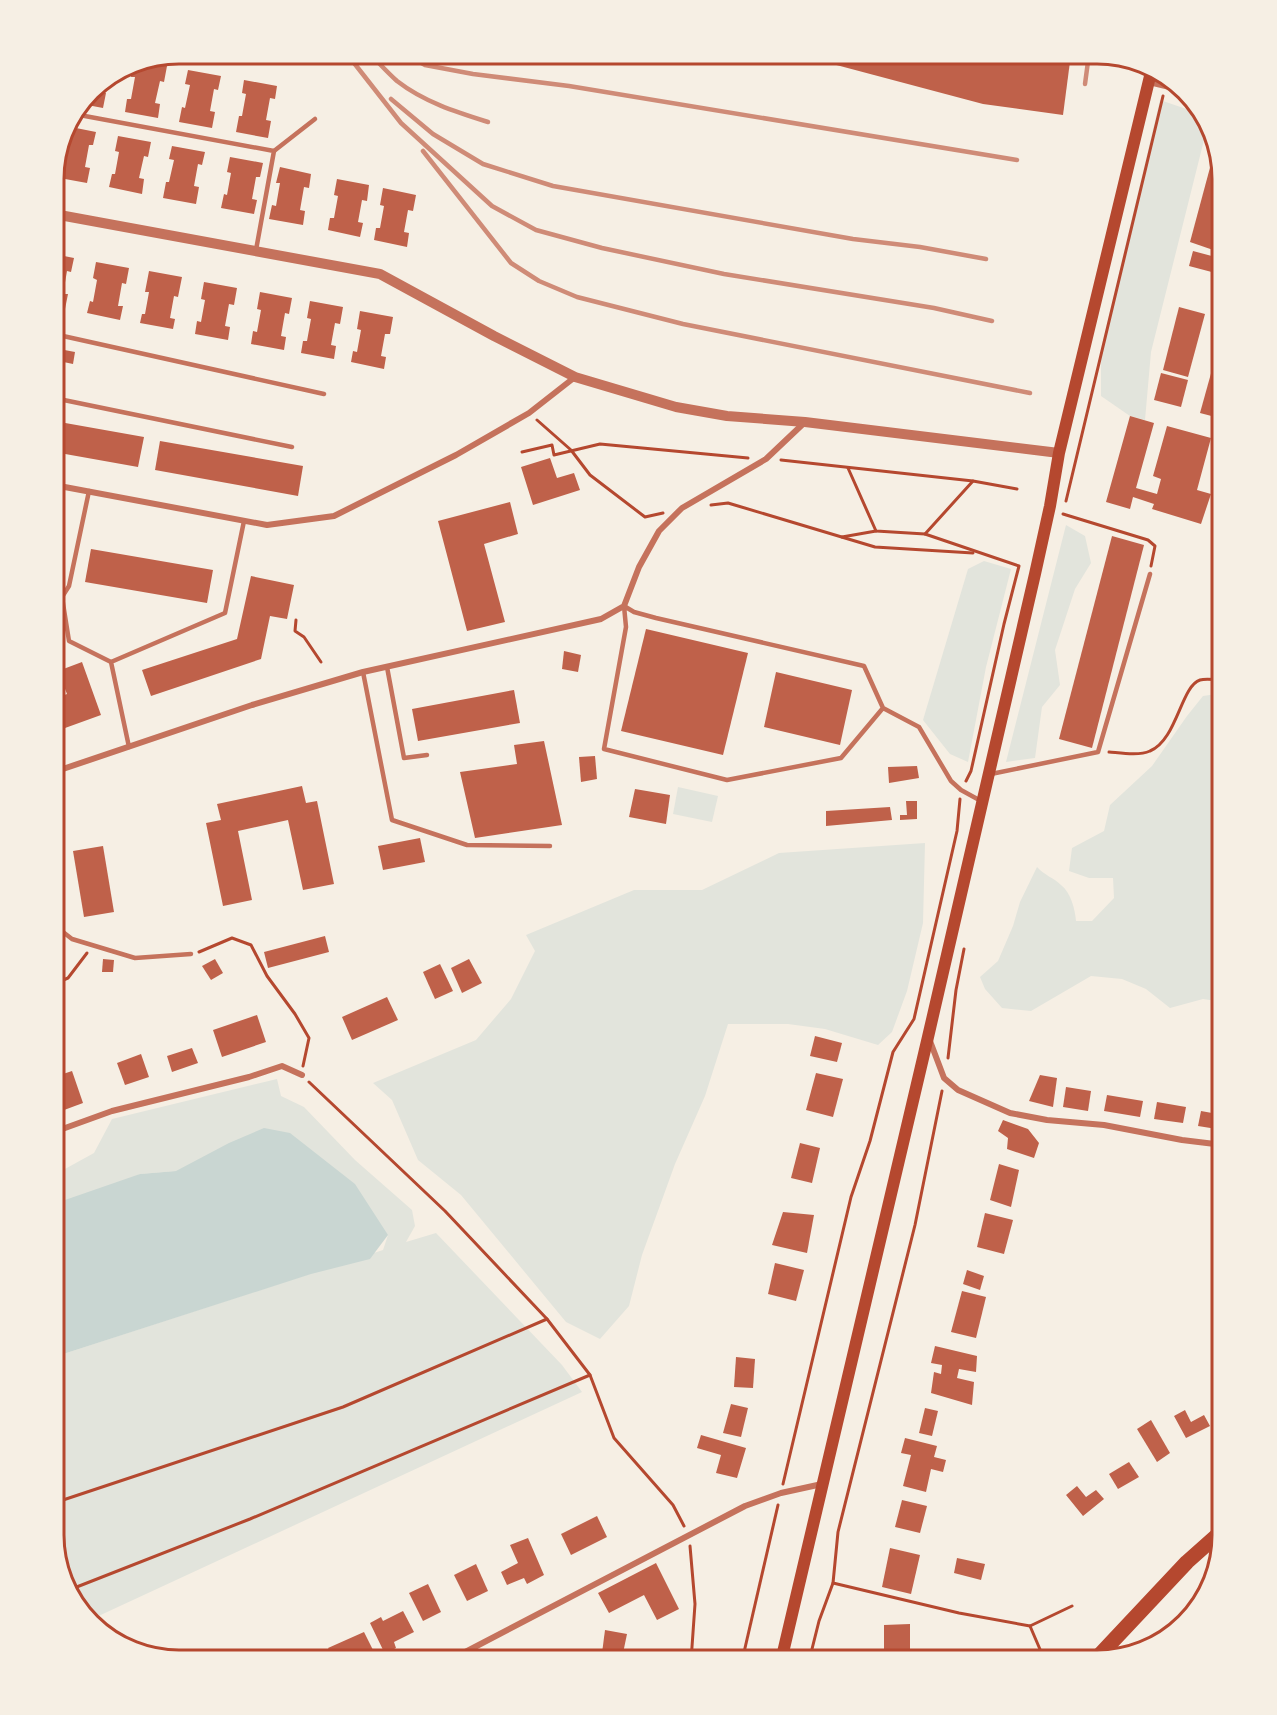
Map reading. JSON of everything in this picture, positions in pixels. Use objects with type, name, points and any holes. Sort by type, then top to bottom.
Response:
[{"type":"main road","points":[[784,1650],[1048,516],[1059,453],[1150,77]]},
{"type":"main road","points":[[1104,1650],[1187,1562],[1212,1540]]},
{"type":"street","points":[[1149,82],[1164,86]]},
{"type":"street","points":[[65,216],[380,274],[575,377],[676,407],[727,417],[805,423],[1059,453]]},
{"type":"street","points":[[65,487],[267,525],[334,516],[456,455],[529,413],[575,377]]},
{"type":"street","points":[[65,768],[252,705],[363,672],[601,619],[624,606],[639,567],[659,531],[682,508],[766,459],[805,423]]},
{"type":"street","points":[[928,1037],[944,1078],[958,1090],[1010,1113],[1047,1120],[1104,1125],[1212,1144]]},
{"type":"street","points":[[64,1128],[112,1110],[249,1077],[282,1066],[302,1075]]},
{"type":"street","points":[[469,1650],[745,1506],[781,1493],[822,1484]]},
{"type":"lane","points":[[84,116],[274,151]]},
{"type":"lane","points":[[255,252],[274,151],[315,119]]},
{"type":"lane","points":[[65,336],[324,393]]},
{"type":"lane","points":[[65,400],[292,447]]},
{"type":"lane","points":[[65,593],[69,586],[89,491]]},
{"type":"lane","points":[[65,614],[69,641],[111,662],[225,614],[244,521]]},
{"type":"lane","points":[[988,775],[1098,752],[1150,574]]},
{"type":"lane","points":[[624,606],[626,627],[604,749],[727,780],[841,758],[883,708]]},
{"type":"lane","points":[[624,606],[634,612],[656,618],[864,666],[883,708],[920,727],[951,781],[961,790],[982,801]]},
{"type":"lane","points":[[111,662],[129,747]]},
{"type":"lane","points":[[387,667],[404,758],[428,755]]},
{"type":"lane","points":[[363,672],[392,820],[467,845],[550,846]]},
{"type":"lane","points":[[64,933],[72,939],[135,958],[191,954]]},
{"type":"path","points":[[529,413],[571,450],[590,475],[645,517],[682,508],[728,503],[874,547],[978,553]]},
{"type":"path","points":[[522,452],[552,445],[554,455],[600,444],[973,481],[1017,489]]},
{"type":"path","points":[[848,468],[876,531]]},
{"type":"path","points":[[925,534],[973,481]]},
{"type":"path","points":[[1063,514],[1148,540],[1155,546],[1150,574]]},
{"type":"path","points":[[745,1650],[851,1197],[870,1140],[893,1052],[914,1019],[957,831],[961,790],[971,771],[1019,566],[925,534],[876,531],[840,538]]},
{"type":"path","points":[[296,620],[295,631],[304,638],[321,662]]},
{"type":"path","points":[[1098,752],[1148,753],[1159,747],[1171,731],[1181,707],[1195,684],[1200,680],[1212,680]]},
{"type":"path","points":[[191,954],[232,938],[251,945],[267,976],[295,1014],[309,1038],[302,1075],[445,1212],[547,1320],[590,1375],[614,1438],[673,1505],[690,1536],[695,1604],[692,1650]]},
{"type":"path","points":[[64,980],[93,945]]},
{"type":"path","points":[[812,1650],[819,1621],[833,1583],[838,1532],[915,1225],[944,1078]]},
{"type":"path","points":[[64,1500],[343,1407],[547,1320]]},
{"type":"path","points":[[77,1587],[250,1519],[590,1375]]},
{"type":"path","points":[[833,1583],[959,1613],[1030,1626],[1072,1606]]},
{"type":"path","points":[[1030,1626],[1040,1650]]},
{"type":"shaded area","points":[[1160,100],[1190,110],[1205,137],[1151,352],[1145,420],[1130,416],[1101,396],[1101,349]]},
{"type":"shaded area","points":[[1066,525],[1085,536],[1091,563],[1075,589],[1055,650],[1060,685],[1042,707],[1035,758],[1006,762]]},
{"type":"shaded area","points":[[984,561],[1011,569],[986,667],[968,762],[950,754],[923,720],[968,569]]},
{"type":"shaded area","points":[[1212,695],[1212,1000],[1203,999],[1170,1008],[1146,989],[1122,979],[1091,976],[1031,1011],[1002,1008],[985,989],[980,977],[998,961],[1013,926],[1020,902],[1037,867],[1067,892],[1076,921],[1092,921],[1114,898],[1113,878],[1089,878],[1069,871],[1072,848],[1104,831],[1110,805],[1152,766],[1203,696]]},
{"type":"shaded area","points":[[678,787],[718,796],[712,822],[673,814]]},
{"type":"shaded area","points":[[925,843],[923,923],[907,991],[892,1032],[878,1045],[825,1029],[788,1024],[728,1024],[705,1096],[675,1164],[642,1255],[629,1306],[600,1339],[566,1322],[461,1195],[418,1160],[392,1100],[373,1083],[476,1040],[511,999],[535,951],[526,935],[634,890],[702,890],[779,853]]},
{"type":"shaded area","points":[[277,1079],[281,1096],[304,1107],[355,1160],[412,1210],[415,1226],[406,1242],[436,1233],[562,1365],[582,1392],[98,1616],[76,1586],[65,1551],[64,1354],[383,1250],[388,1235],[176,1171],[140,1174],[64,1214],[64,1169],[94,1153],[112,1119]]},
{"type":"shaded area","points":[[264,1128],[290,1133],[355,1184],[388,1235],[370,1259],[311,1274],[64,1354],[64,1200],[140,1174],[176,1171],[229,1143]]},
{"type":"building","points":[[836,65],[1070,65],[1063,115],[983,104]]},
{"type":"building","points":[[167,66],[164,82],[160,81],[155,103],[160,104],[158,118],[125,112],[127,99],[131,99],[135,77],[131,77],[135,73],[150,68]]},
{"type":"building","points":[[188,70],[221,76],[218,90],[214,89],[210,111],[215,112],[212,128],[179,122],[190,85],[185,84]]},
{"type":"building","points":[[244,80],[277,86],[275,99],[270,98],[266,120],[271,121],[268,138],[236,132],[246,94],[242,93]]},
{"type":"building","points":[[104,93],[106,93],[103,108],[91,106]]},
{"type":"building","points":[[77,128],[96,132],[93,145],[89,145],[85,167],[90,168],[87,183],[65,179],[68,150]]},
{"type":"building","points":[[118,136],[151,142],[148,157],[144,156],[139,178],[144,179],[142,194],[109,187],[112,174],[115,174],[119,152],[115,151]]},
{"type":"building","points":[[172,146],[205,152],[202,165],[198,164],[194,186],[199,187],[196,204],[163,198],[174,160],[169,159]]},
{"type":"building","points":[[230,157],[263,163],[260,177],[256,177],[252,199],[257,200],[254,214],[221,208],[224,194],[227,195],[231,173],[227,172]]},
{"type":"building","points":[[1212,162],[1212,250],[1190,242]]},
{"type":"building","points":[[280,167],[311,174],[309,188],[304,187],[300,210],[305,211],[303,225],[269,219],[272,205],[276,206],[280,183],[276,183]]},
{"type":"building","points":[[337,179],[369,185],[367,201],[362,200],[358,222],[363,223],[360,237],[328,230],[330,218],[334,218],[338,196],[334,195]]},
{"type":"building","points":[[383,188],[416,195],[413,211],[408,210],[404,232],[409,233],[407,247],[374,240],[376,228],[380,228],[384,206],[380,205]]},
{"type":"building","points":[[1193,251],[1212,256],[1212,272],[1189,266]]},
{"type":"building","points":[[65,256],[74,258],[71,272],[67,271],[65,283]]},
{"type":"building","points":[[96,262],[129,268],[126,284],[122,283],[118,306],[123,306],[120,320],[87,313],[90,301],[93,302],[97,280],[93,278]]},
{"type":"building","points":[[149,271],[182,277],[178,297],[174,296],[170,318],[175,319],[173,329],[140,323],[142,314],[145,314],[149,292],[145,292]]},
{"type":"building","points":[[204,282],[237,288],[234,305],[229,304],[225,326],[230,327],[228,340],[195,334],[197,321],[201,322],[205,300],[201,299]]},
{"type":"building","points":[[260,292],[292,298],[289,314],[285,313],[281,336],[286,337],[284,350],[251,344],[253,331],[257,332],[261,310],[257,309]]},
{"type":"building","points":[[65,294],[68,294],[65,309]]},
{"type":"building","points":[[310,301],[343,307],[340,324],[335,323],[331,345],[336,346],[334,359],[301,353],[303,341],[307,341],[311,319],[307,318]]},
{"type":"building","points":[[1179,307],[1205,314],[1188,377],[1163,370]]},
{"type":"building","points":[[360,311],[393,317],[390,334],[385,334],[381,356],[386,357],[384,369],[351,362],[353,351],[357,352],[361,330],[357,329]]},
{"type":"building","points":[[65,350],[75,352],[73,364],[65,362]]},
{"type":"building","points":[[1212,370],[1212,416],[1200,413]]},
{"type":"building","points":[[1161,373],[1188,380],[1181,407],[1154,400]]},
{"type":"building","points":[[1130,416],[1154,423],[1136,488],[1157,494],[1161,479],[1153,476],[1167,426],[1211,438],[1197,490],[1211,494],[1201,524],[1152,509],[1154,504],[1133,497],[1130,509],[1106,502]]},
{"type":"building","points":[[65,423],[144,437],[138,467],[65,454]]},
{"type":"building","points":[[160,441],[303,466],[298,496],[155,470]]},
{"type":"building","points":[[550,458],[557,478],[574,473],[580,490],[533,505],[521,467]]},
{"type":"building","points":[[510,502],[518,534],[484,544],[505,622],[467,631],[438,521]]},
{"type":"building","points":[[1112,536],[1144,545],[1092,748],[1059,739]]},
{"type":"building","points":[[91,549],[213,570],[207,603],[85,582]]},
{"type":"building","points":[[251,576],[294,585],[287,619],[270,616],[261,659],[151,696],[142,670],[237,639]]},
{"type":"building","points":[[646,629],[748,653],[723,755],[621,731]]},
{"type":"building","points":[[564,651],[581,655],[578,672],[562,669]]},
{"type":"building","points":[[82,662],[101,715],[65,728],[65,695],[67,694],[65,688],[65,669]]},
{"type":"building","points":[[776,672],[852,690],[840,745],[764,727]]},
{"type":"building","points":[[514,690],[520,723],[418,741],[412,709]]},
{"type":"building","points":[[544,741],[562,825],[475,838],[460,772],[517,764],[514,745]]},
{"type":"building","points":[[595,756],[597,779],[581,782],[579,757]]},
{"type":"building","points":[[917,766],[919,778],[889,783],[888,767]]},
{"type":"building","points":[[302,786],[306,803],[317,801],[334,884],[303,890],[288,820],[238,831],[252,900],[223,906],[206,823],[221,820],[217,804]]},
{"type":"building","points":[[635,789],[670,795],[666,824],[629,817]]},
{"type":"building","points":[[906,801],[917,801],[917,819],[900,820],[900,815],[907,815]]},
{"type":"building","points":[[890,807],[892,820],[826,826],[826,811]]},
{"type":"building","points":[[420,838],[425,862],[383,870],[378,846]]},
{"type":"building","points":[[103,846],[114,912],[84,917],[73,851]]},
{"type":"building","points":[[325,936],[329,952],[268,968],[264,952]]},
{"type":"building","points":[[103,959],[114,960],[113,972],[102,972]]},
{"type":"building","points":[[215,959],[223,973],[211,980],[202,966]]},
{"type":"building","points":[[469,959],[482,983],[462,993],[451,968]]},
{"type":"building","points":[[440,964],[453,991],[435,999],[423,972]]},
{"type":"building","points":[[387,997],[398,1020],[352,1040],[342,1017]]},
{"type":"building","points":[[257,1015],[266,1042],[222,1057],[213,1030]]},
{"type":"building","points":[[815,1036],[842,1043],[837,1062],[810,1056]]},
{"type":"building","points":[[192,1048],[198,1063],[172,1072],[167,1056]]},
{"type":"building","points":[[141,1054],[149,1077],[125,1085],[117,1063]]},
{"type":"building","points":[[72,1071],[83,1103],[64,1110],[64,1074]]},
{"type":"building","points":[[816,1073],[843,1079],[833,1117],[806,1110]]},
{"type":"building","points":[[1040,1075],[1057,1078],[1053,1107],[1029,1101]]},
{"type":"building","points":[[1066,1087],[1091,1091],[1088,1111],[1063,1107]]},
{"type":"building","points":[[1107,1095],[1143,1101],[1140,1117],[1104,1111]]},
{"type":"building","points":[[1157,1102],[1186,1107],[1183,1123],[1154,1119]]},
{"type":"building","points":[[1201,1111],[1212,1113],[1212,1128],[1198,1126]]},
{"type":"building","points":[[1003,1120],[1028,1129],[1039,1143],[1034,1158],[1007,1149],[1008,1138],[998,1131]]},
{"type":"building","points":[[800,1143],[820,1148],[812,1183],[791,1178]]},
{"type":"building","points":[[999,1164],[1019,1170],[1011,1207],[990,1200]]},
{"type":"building","points":[[783,1212],[814,1215],[807,1253],[772,1245]]},
{"type":"building","points":[[985,1213],[1013,1220],[1004,1254],[977,1247]]},
{"type":"building","points":[[775,1263],[804,1270],[796,1301],[768,1294]]},
{"type":"building","points":[[967,1270],[984,1276],[980,1290],[963,1284]]},
{"type":"building","points":[[962,1291],[986,1297],[976,1338],[951,1332]]},
{"type":"building","points":[[935,1346],[977,1356],[976,1372],[959,1369],[957,1378],[974,1382],[972,1405],[931,1393],[934,1372],[941,1374],[942,1365],[931,1363]]},
{"type":"building","points":[[736,1357],[755,1359],[753,1388],[734,1387]]},
{"type":"building","points":[[731,1404],[748,1408],[741,1437],[723,1433]]},
{"type":"building","points":[[925,1408],[938,1411],[932,1436],[919,1433]]},
{"type":"building","points":[[1185,1410],[1191,1422],[1204,1415],[1210,1426],[1186,1438],[1174,1416]]},
{"type":"building","points":[[1151,1420],[1170,1453],[1157,1462],[1137,1429]]},
{"type":"building","points":[[701,1435],[746,1448],[737,1478],[716,1473],[721,1455],[697,1448]]},
{"type":"building","points":[[905,1438],[937,1446],[934,1457],[946,1460],[943,1472],[931,1469],[926,1492],[903,1486],[911,1455],[901,1453]]},
{"type":"building","points":[[1129,1462],[1139,1477],[1118,1489],[1109,1474]]},
{"type":"building","points":[[1077,1486],[1086,1497],[1096,1490],[1104,1499],[1083,1516],[1066,1495]]},
{"type":"building","points":[[902,1500],[927,1506],[920,1533],[895,1527]]},
{"type":"building","points":[[597,1516],[607,1537],[571,1555],[561,1534]]},
{"type":"building","points":[[528,1538],[544,1575],[527,1584],[524,1578],[507,1585],[501,1572],[518,1563],[510,1545]]},
{"type":"building","points":[[890,1548],[920,1555],[911,1594],[882,1587]]},
{"type":"building","points":[[957,1558],[985,1564],[981,1580],[954,1573]]},
{"type":"building","points":[[656,1563],[679,1609],[657,1620],[644,1595],[609,1613],[598,1593]]},
{"type":"building","points":[[476,1564],[488,1591],[467,1601],[454,1575]]},
{"type":"building","points":[[428,1584],[441,1612],[423,1621],[409,1593]]},
{"type":"building","points":[[403,1611],[414,1632],[394,1642],[396,1648],[383,1650],[370,1623],[381,1617],[383,1621]]},
{"type":"building","points":[[910,1624],[910,1650],[884,1650],[884,1625]]},
{"type":"building","points":[[605,1630],[627,1634],[624,1650],[602,1650]]},
{"type":"building","points":[[364,1632],[373,1650],[329,1650],[328,1648]]},
{"type":"railway","points":[[356,65],[401,123],[492,206],[536,230],[602,248],[724,274],[934,308],[992,321]]},
{"type":"railway","points":[[381,65],[397,81],[429,101],[488,122]]},
{"type":"railway","points":[[425,65],[473,74],[569,86],[1017,160]]},
{"type":"railway","points":[[1085,84],[1088,65]]},
{"type":"railway","points":[[391,99],[433,134],[483,164],[553,186],[853,239],[920,247],[986,259]]},
{"type":"railway","points":[[423,151],[511,263],[539,281],[577,297],[683,324],[1030,393]]}]
